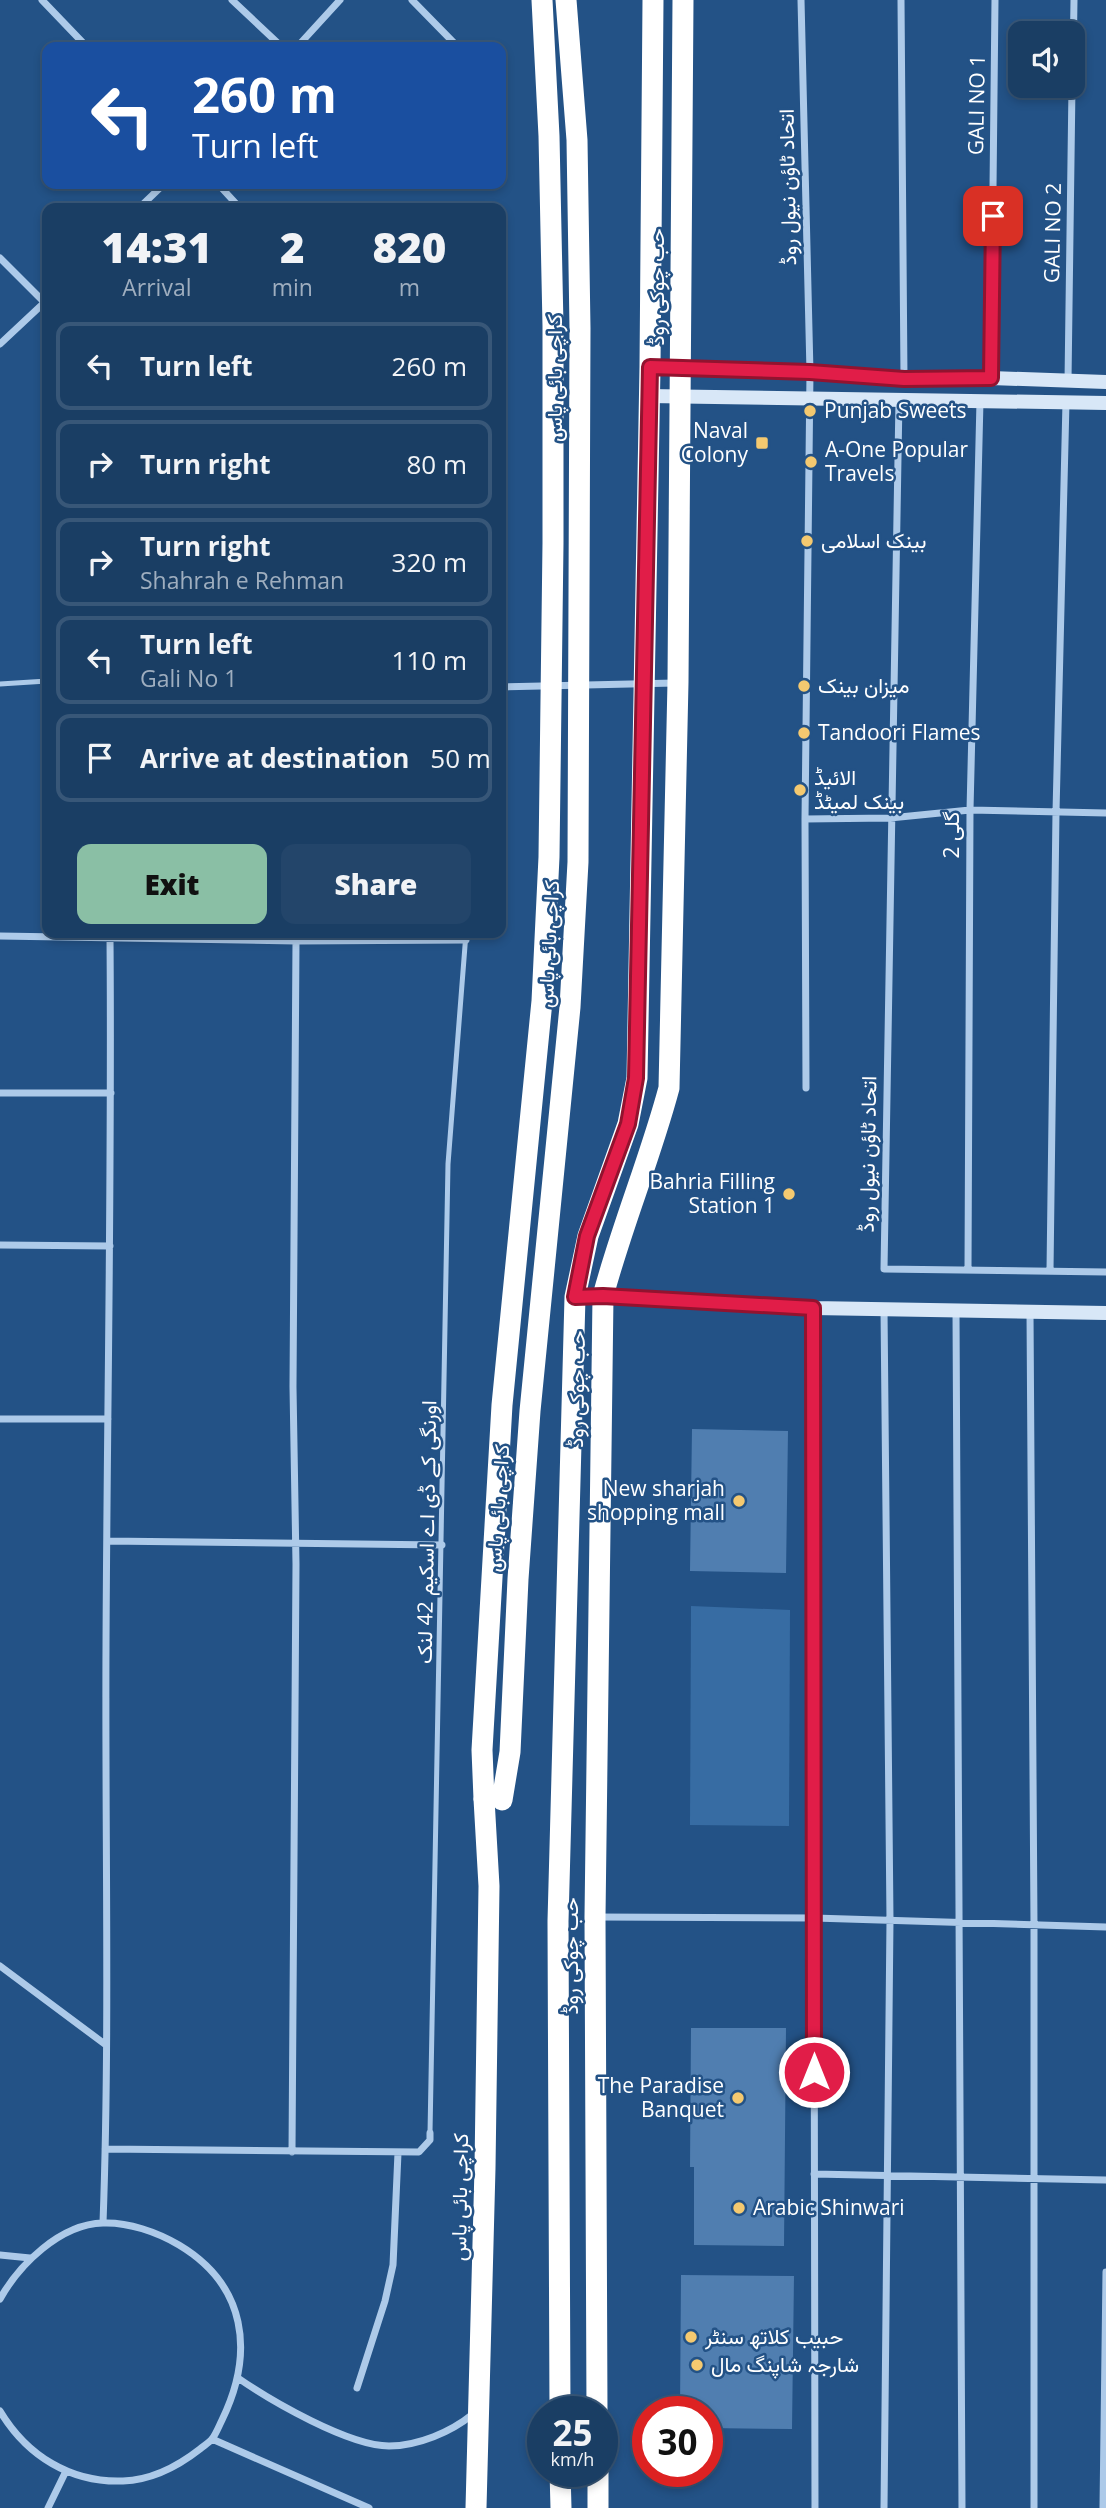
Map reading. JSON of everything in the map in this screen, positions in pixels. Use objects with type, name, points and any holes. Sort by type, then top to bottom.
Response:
[{"type":"highway","name":"کراچی بائی پاس","points":[[476,2508],[493,1799],[482,1750],[502,1405],[542,1000],[549,857],[554,543],[553,326],[549,136],[542,0]]},
{"type":"highway","name":"کراچی بائی پاس","points":[[493,1799],[510,1752],[518,1579],[530,1412],[570,1007],[578,862],[578,140],[566,0]]},
{"type":"highway","points":[[560,2396],[558,1921],[575,1297],[587,1236],[628,1124],[636,1078],[650,367],[653,0]]},
{"type":"highway","name":"حب چوکی روڈ","points":[[597,2396],[595,1917],[603,1296],[616,1248],[657,1133],[669,1088],[678,682],[683,0]]},
{"type":"highway","points":[[561,2487],[561,2508]]},
{"type":"highway","points":[[598,2487],[598,2508]]},
{"type":"main road","points":[[650,367],[810,372],[904,379],[991,378],[1106,382]]},
{"type":"main road","points":[[649,396],[1106,403]]},
{"type":"main road","points":[[575,1297],[603,1296],[813,1308],[1106,1312]]},
{"type":"street","points":[[42,0],[83,42]]},
{"type":"street","points":[[232,0],[277,42]]},
{"type":"street","points":[[302,42],[340,0]]},
{"type":"street","points":[[412,0],[453,42]]},
{"type":"street","name":"اتحاد ٹاؤن نیول روڈ","points":[[802,0],[810,372],[805,819],[806,1088]]},
{"type":"street","points":[[901,0],[904,379]]},
{"type":"street","name":"GALI NO 1","points":[[991,378],[995,0]]},
{"type":"street","points":[[1074,0],[1074,21]]},
{"type":"street","name":"GALI NO 2","points":[[1068,381],[1072,98]]},
{"type":"street","points":[[144,203],[159,189]]},
{"type":"street","points":[[223,189],[235,203]]},
{"type":"street","points":[[0,258],[42,299]]},
{"type":"street","points":[[0,344],[42,307]]},
{"type":"street","points":[[890,818],[899,400]]},
{"type":"street","name":"گلی 2","points":[[968,1270],[970,810],[980,400]]},
{"type":"street","points":[[1050,1271],[1056,812],[1066,401]]},
{"type":"street","points":[[506,687],[678,682]]},
{"type":"street","points":[[805,819],[890,818],[970,810],[1106,813]]},
{"type":"street","name":"اتحاد ٹاؤن نیول روڈ","points":[[890,818],[884,1269],[1106,1272]]},
{"type":"street","points":[[0,936],[42,936]]},
{"type":"street","points":[[103,2223],[110,938]]},
{"type":"street","points":[[156,938],[296,941],[398,938]]},
{"type":"street","points":[[292,2152],[296,941]]},
{"type":"street","points":[[0,1093],[111,1093]]},
{"type":"street","points":[[0,1245],[110,1246]]},
{"type":"street","points":[[813,1308],[815,2508]]},
{"type":"street","points":[[884,1309],[890,1920],[884,2508]]},
{"type":"street","points":[[956,1310],[961,2508]]},
{"type":"street","points":[[1030,1311],[1034,2508]]},
{"type":"street","points":[[0,1419],[108,1419]]},
{"type":"street","points":[[107,1541],[442,1545]]},
{"type":"street","points":[[595,1917],[814,1918],[1106,1927]]},
{"type":"street","points":[[0,1966],[106,2045]]},
{"type":"street","points":[[105,2149],[419,2152],[430,2140],[430,2133]]},
{"type":"street","points":[[357,2388],[385,2301],[393,2265],[398,2153]]},
{"type":"street","points":[[814,2174],[1106,2180]]},
{"type":"street","points":[[0,2300],[30,2258],[64,2236],[89,2225],[103,2223],[129,2226],[160,2235],[189,2251],[218,2277],[237,2314],[240,2348],[238,2378],[233,2396],[212,2439],[189,2458],[143,2479],[97,2481],[66,2472],[27,2446],[0,2411]]},
{"type":"street","points":[[0,2255],[30,2258]]},
{"type":"street","points":[[1103,2508],[1106,2272]]},
{"type":"street","points":[[238,2378],[293,2412],[371,2444],[397,2445],[430,2437],[461,2424],[479,2409]]},
{"type":"street","points":[[212,2439],[369,2508]]},
{"type":"street","points":[[48,2508],[66,2472]]},
{"type":"lane","points":[[0,684],[42,681]]},
{"type":"lane","name":"اورنگی کے ڈی اے اسکیم 42 لنک","points":[[430,2133],[448,1164],[466,938]]},
{"type":"shaded area","points":[[691,1606],[790,1610],[789,1826],[690,1825]]},
{"type":"building","name":"New sharjah shopping mall","points":[[692,1429],[788,1431],[786,1573],[690,1571]]},
{"type":"building","name":"The Paradise Banquet","points":[[691,2028],[786,2028],[784,2246],[694,2245],[694,2167],[690,2167]]},
{"type":"building","points":[[681,2275],[794,2276],[792,2429],[723,2428],[723,2396],[680,2396]]},
{"type":"place","name":"Punjab Sweets","points":[[810,411]]},
{"type":"place","name":"Naval Colony","points":[[762,443]]},
{"type":"place","name":"A-One Popular Travels","points":[[811,462]]},
{"type":"place","name":"بینک اسلامی","points":[[807,541]]},
{"type":"place","name":"میزان بینک","points":[[804,686]]},
{"type":"place","name":"Tandoori Flames","points":[[804,733]]},
{"type":"place","name":"الائیڈ بینک لمیٹڈ","points":[[800,790]]},
{"type":"place","name":"Bahria Filling Station 1","points":[[789,1194]]},
{"type":"place","name":"New sharjah shopping mall","points":[[739,1501]]},
{"type":"place","name":"The Paradise Banquet","points":[[738,2098]]},
{"type":"place","name":"Arabic Shinwari","points":[[739,2208]]},
{"type":"place","name":"حبیب کلاتھ سنٹر","points":[[691,2337]]},
{"type":"place","name":"شارجہ شاپنگ مال","points":[[697,2365]]},
{"type":"route","points":[[814,2072],[813,1308],[603,1296],[575,1297],[587,1236],[628,1124],[636,1078],[650,367],[810,372],[904,379],[991,378],[993,216]]}]
